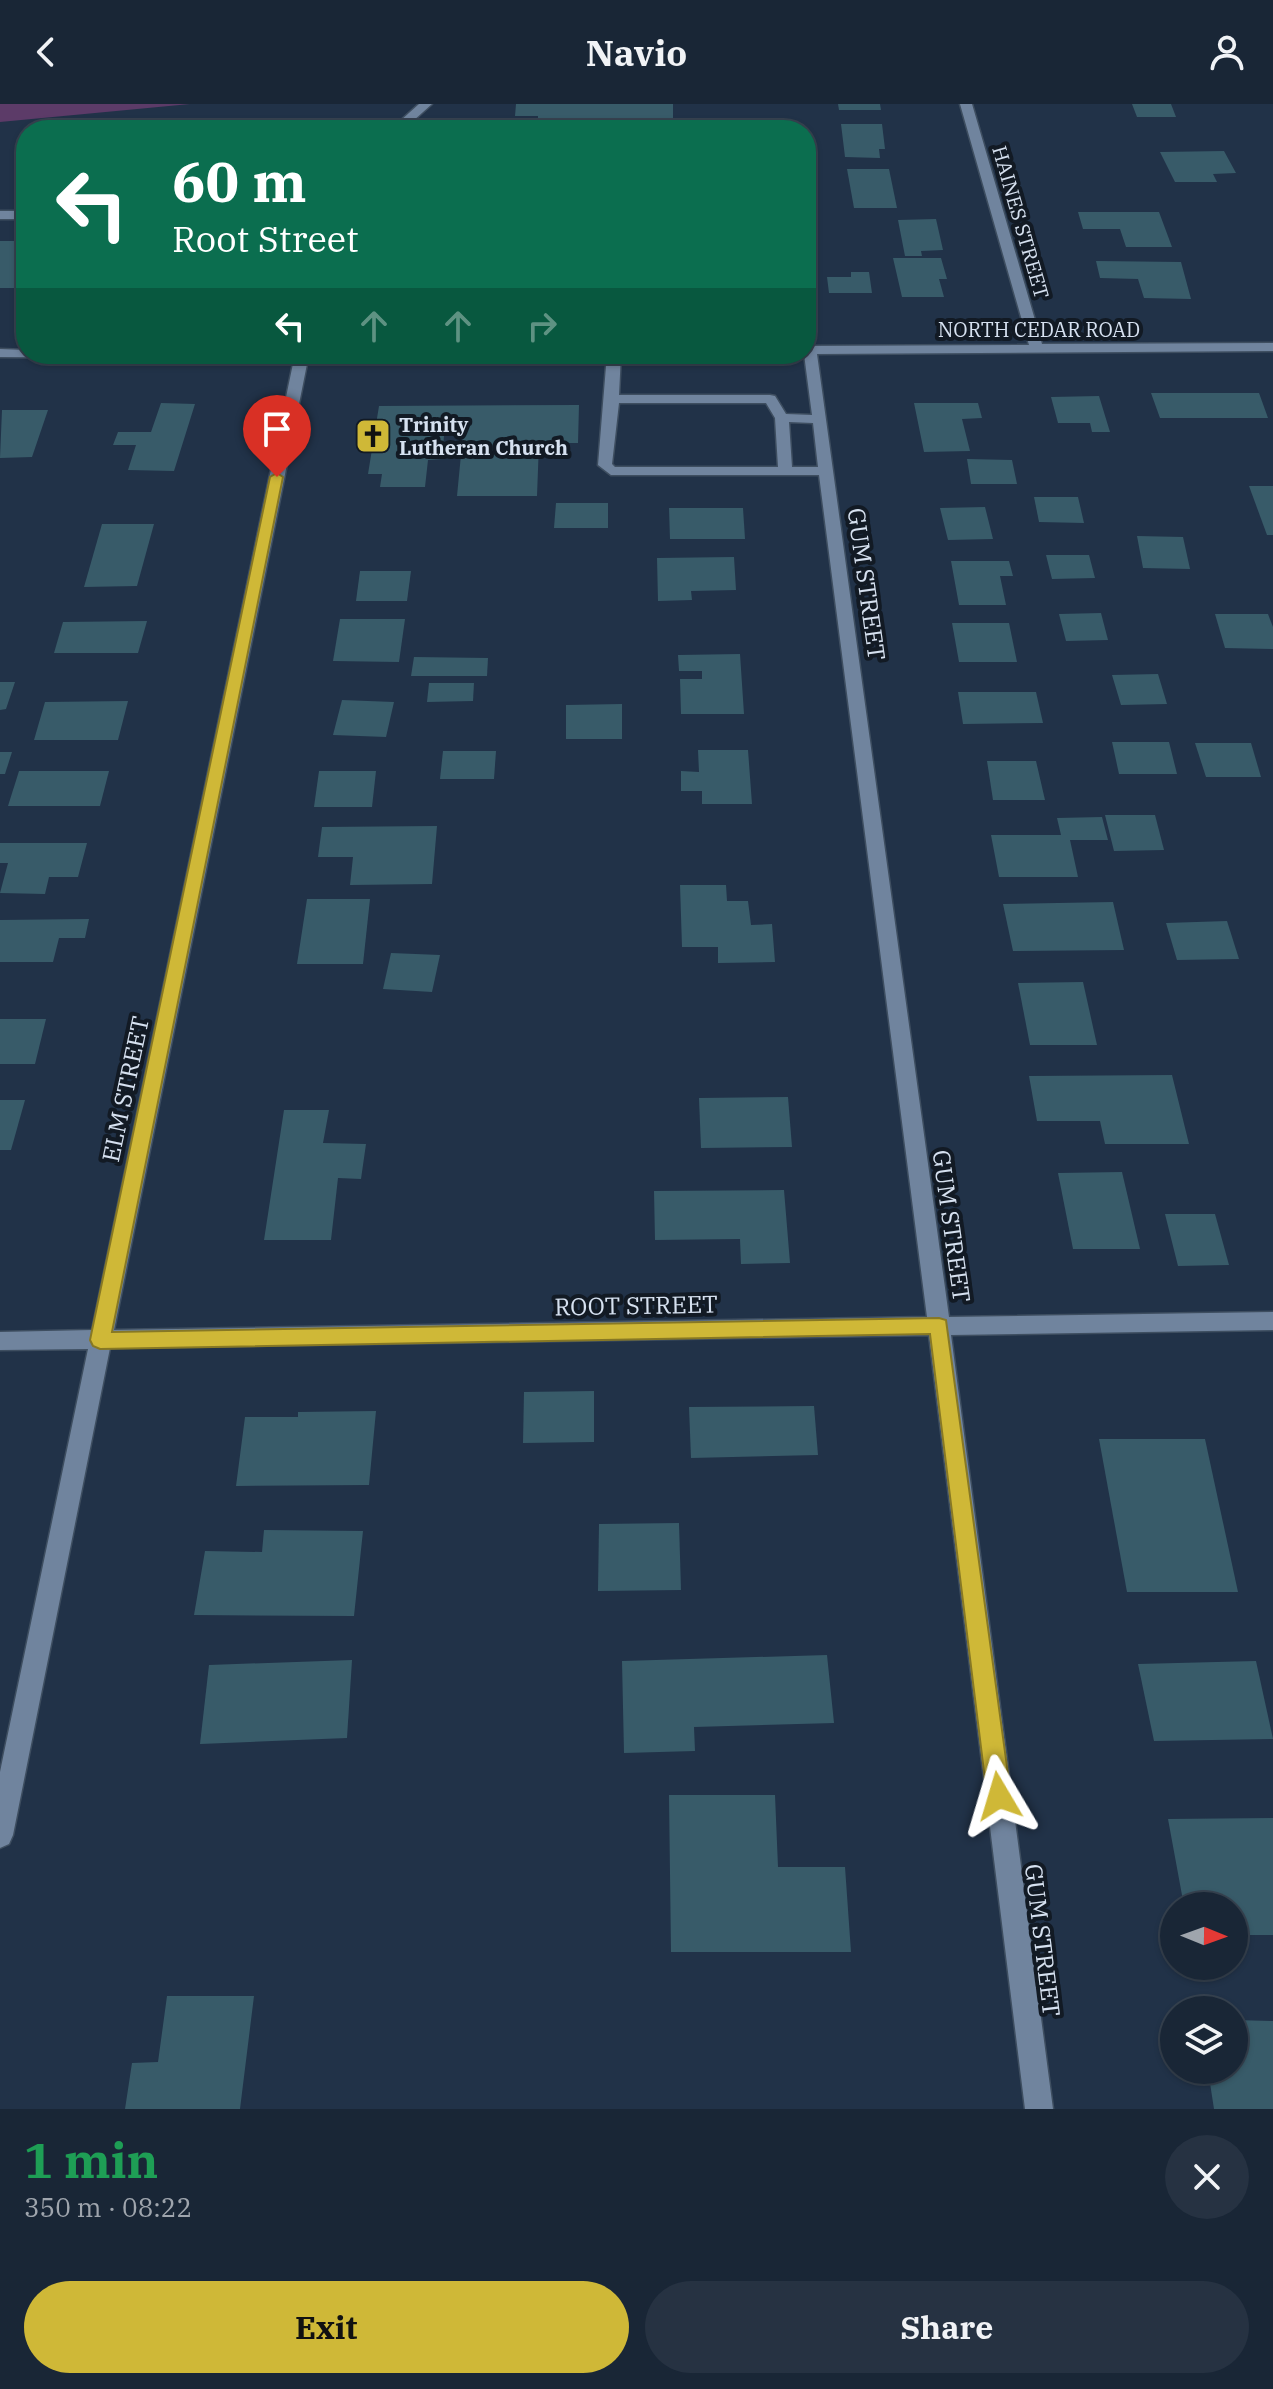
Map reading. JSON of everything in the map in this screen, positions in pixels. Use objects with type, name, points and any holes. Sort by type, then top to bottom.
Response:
[{"type":"street","points":[[408,120],[426,104]]},
{"type":"street","name":"HAINES STREET","points":[[966,104],[1037,350]]},
{"type":"street","name":"NORTH CEDAR ROAD","points":[[816,350],[1273,347]]},
{"type":"street","name":"ELM STREET","points":[[0,1835],[300,364]]},
{"type":"street","points":[[614,364],[605,465],[611,471],[825,471]]},
{"type":"street","name":"GUM STREET","points":[[810,364],[939,1326],[1039,2109]]},
{"type":"street","points":[[612,399],[770,399],[782,418],[785,471]]},
{"type":"street","points":[[782,418],[819,419]]},
{"type":"street","name":"ROOT STREET","points":[[0,1341],[1273,1321]]},
{"type":"shaded area","points":[[0,104],[190,104],[16,120],[0,122]]},
{"type":"building","points":[[516,104],[673,104],[673,118],[651,120],[566,120],[515,116]]},
{"type":"building","points":[[838,104],[880,104],[881,110],[839,110]]},
{"type":"building","points":[[1132,104],[1171,104],[1176,117],[1137,117]]},
{"type":"building","points":[[841,124],[882,124],[885,149],[879,149],[880,158],[845,157]]},
{"type":"building","points":[[1224,151],[1236,173],[1213,174],[1217,182],[1175,182],[1160,152]]},
{"type":"building","points":[[847,169],[889,169],[897,208],[854,208]]},
{"type":"building","points":[[1078,212],[1159,212],[1172,247],[1126,247],[1120,229],[1083,229]]},
{"type":"building","points":[[936,219],[943,250],[921,251],[922,256],[905,256],[898,220]]},
{"type":"building","points":[[0,241],[16,241],[16,288],[0,288]]},
{"type":"building","points":[[893,258],[941,258],[947,279],[939,279],[944,297],[902,297]]},
{"type":"building","points":[[1096,261],[1181,262],[1191,299],[1144,298],[1138,279],[1100,278]]},
{"type":"building","points":[[851,272],[869,272],[872,293],[829,293],[827,277],[851,277]]},
{"type":"building","points":[[1151,393],[1259,393],[1268,418],[1160,418]]},
{"type":"building","points":[[1099,396],[1110,432],[1092,432],[1090,423],[1058,423],[1051,397]]},
{"type":"building","points":[[161,403],[195,404],[174,471],[128,470],[136,445],[113,445],[118,432],[151,432]]},
{"type":"building","points":[[914,403],[978,403],[982,418],[962,419],[970,451],[924,452]]},
{"type":"building","points":[[579,405],[578,443],[539,443],[537,496],[457,496],[463,434],[435,434],[444,436],[442,459],[428,460],[425,487],[380,487],[382,474],[368,474],[379,406]]},
{"type":"building","points":[[2,410],[48,410],[32,457],[0,458]]},
{"type":"building","points":[[967,459],[1012,460],[1017,484],[971,484]]},
{"type":"building","points":[[1249,486],[1273,486],[1273,535],[1267,535]]},
{"type":"building","points":[[1034,497],[1078,497],[1084,523],[1039,522]]},
{"type":"building","points":[[556,503],[608,503],[608,528],[554,528]]},
{"type":"building","points":[[985,507],[993,539],[948,540],[940,508]]},
{"type":"building","points":[[669,508],[743,508],[745,539],[670,539]]},
{"type":"building","points":[[102,524],[154,524],[137,586],[84,587]]},
{"type":"building","points":[[1137,536],[1183,537],[1190,569],[1143,568]]},
{"type":"building","points":[[1046,555],[1089,555],[1095,578],[1052,579]]},
{"type":"building","points":[[734,557],[736,590],[691,591],[692,600],[658,601],[657,558]]},
{"type":"building","points":[[951,561],[1009,561],[1013,576],[1000,576],[1006,605],[959,605]]},
{"type":"building","points":[[360,571],[411,571],[407,601],[356,601]]},
{"type":"building","points":[[1101,613],[1108,640],[1066,641],[1059,614]]},
{"type":"building","points":[[1215,614],[1268,614],[1273,627],[1273,649],[1225,648]]},
{"type":"building","points":[[340,619],[405,619],[399,662],[333,661]]},
{"type":"building","points":[[147,621],[138,653],[54,653],[63,622]]},
{"type":"building","points":[[952,623],[1009,623],[1017,662],[959,662]]},
{"type":"building","points":[[740,654],[744,714],[681,714],[680,679],[702,679],[702,671],[679,671],[678,655]]},
{"type":"building","points":[[414,657],[488,658],[487,676],[411,676]]},
{"type":"building","points":[[1158,674],[1167,704],[1121,705],[1112,675]]},
{"type":"building","points":[[0,682],[15,682],[6,709],[0,710]]},
{"type":"building","points":[[429,683],[474,683],[473,701],[427,702]]},
{"type":"building","points":[[958,692],[1036,692],[1043,723],[963,724]]},
{"type":"building","points":[[342,700],[394,702],[386,737],[333,735]]},
{"type":"building","points":[[128,701],[118,740],[34,740],[45,702]]},
{"type":"building","points":[[622,704],[622,739],[566,739],[566,705]]},
{"type":"building","points":[[1112,742],[1169,742],[1177,774],[1119,774]]},
{"type":"building","points":[[1195,743],[1251,743],[1261,777],[1206,777]]},
{"type":"building","points":[[698,750],[748,750],[752,804],[702,804],[702,791],[681,791],[681,771],[699,772]]},
{"type":"building","points":[[443,751],[496,751],[494,779],[440,779]]},
{"type":"building","points":[[0,752],[12,752],[5,774],[0,774]]},
{"type":"building","points":[[987,761],[1036,761],[1045,800],[993,800]]},
{"type":"building","points":[[19,771],[109,771],[100,806],[8,806]]},
{"type":"building","points":[[319,771],[376,771],[372,807],[314,807]]},
{"type":"building","points":[[1105,815],[1155,815],[1164,850],[1114,851]]},
{"type":"building","points":[[1102,817],[1108,840],[1070,840],[1078,877],[999,877],[991,835],[1061,835],[1057,818]]},
{"type":"building","points":[[437,826],[432,884],[350,885],[353,857],[318,857],[322,827]]},
{"type":"building","points":[[0,843],[87,843],[78,877],[49,877],[45,894],[0,893],[8,863],[0,863]]},
{"type":"building","points":[[680,885],[726,885],[727,901],[748,901],[751,925],[772,924],[775,962],[718,963],[718,947],[682,947]]},
{"type":"building","points":[[307,899],[370,899],[363,964],[297,964]]},
{"type":"building","points":[[1113,902],[1124,950],[1013,951],[1003,904]]},
{"type":"building","points":[[89,919],[85,938],[59,938],[53,962],[0,962],[0,920]]},
{"type":"building","points":[[1227,921],[1239,959],[1177,960],[1166,923]]},
{"type":"building","points":[[391,953],[440,955],[432,992],[383,989]]},
{"type":"building","points":[[1083,982],[1097,1045],[1030,1045],[1018,983]]},
{"type":"building","points":[[0,1019],[46,1019],[35,1064],[0,1064]]},
{"type":"building","points":[[1172,1075],[1189,1144],[1105,1144],[1100,1121],[1037,1121],[1029,1076]]},
{"type":"building","points":[[788,1097],[792,1147],[701,1148],[699,1098]]},
{"type":"building","points":[[0,1100],[25,1100],[11,1150],[0,1150]]},
{"type":"building","points":[[284,1110],[329,1110],[323,1143],[366,1144],[361,1179],[338,1178],[331,1240],[264,1240]]},
{"type":"building","points":[[1122,1172],[1140,1249],[1073,1249],[1058,1173]]},
{"type":"building","points":[[784,1190],[790,1263],[741,1264],[740,1239],[655,1240],[654,1191]]},
{"type":"building","points":[[1165,1214],[1215,1214],[1229,1265],[1178,1266]]},
{"type":"building","points":[[594,1391],[594,1442],[523,1443],[524,1392]]},
{"type":"building","points":[[814,1406],[818,1455],[691,1458],[689,1407]]},
{"type":"building","points":[[376,1411],[369,1485],[236,1486],[245,1417],[298,1417],[298,1412]]},
{"type":"building","points":[[1099,1439],[1205,1439],[1238,1592],[1127,1592]]},
{"type":"building","points":[[679,1523],[681,1590],[598,1591],[599,1524]]},
{"type":"building","points":[[264,1530],[363,1531],[354,1616],[194,1615],[205,1551],[262,1552]]},
{"type":"building","points":[[827,1655],[834,1723],[694,1727],[695,1751],[624,1753],[622,1661]]},
{"type":"building","points":[[352,1660],[347,1738],[200,1744],[209,1665]]},
{"type":"building","points":[[1256,1661],[1273,1739],[1154,1741],[1138,1664]]},
{"type":"building","points":[[669,1795],[775,1795],[778,1867],[845,1867],[851,1952],[671,1952]]},
{"type":"building","points":[[1273,1818],[1273,1935],[1248,1935],[1248,1892],[1181,1892],[1168,1819]]},
{"type":"building","points":[[167,1996],[254,1996],[240,2109],[125,2109],[132,2063],[158,2062]]},
{"type":"building","points":[[1248,2020],[1273,2021],[1273,2109],[1214,2109],[1210,2084],[1248,2084]]},
{"type":"place","name":"Trinity Lutheran Church","points":[[373,436]]},
{"type":"route","points":[[277,477],[100,1340],[939,1326],[999,1796]]}]
